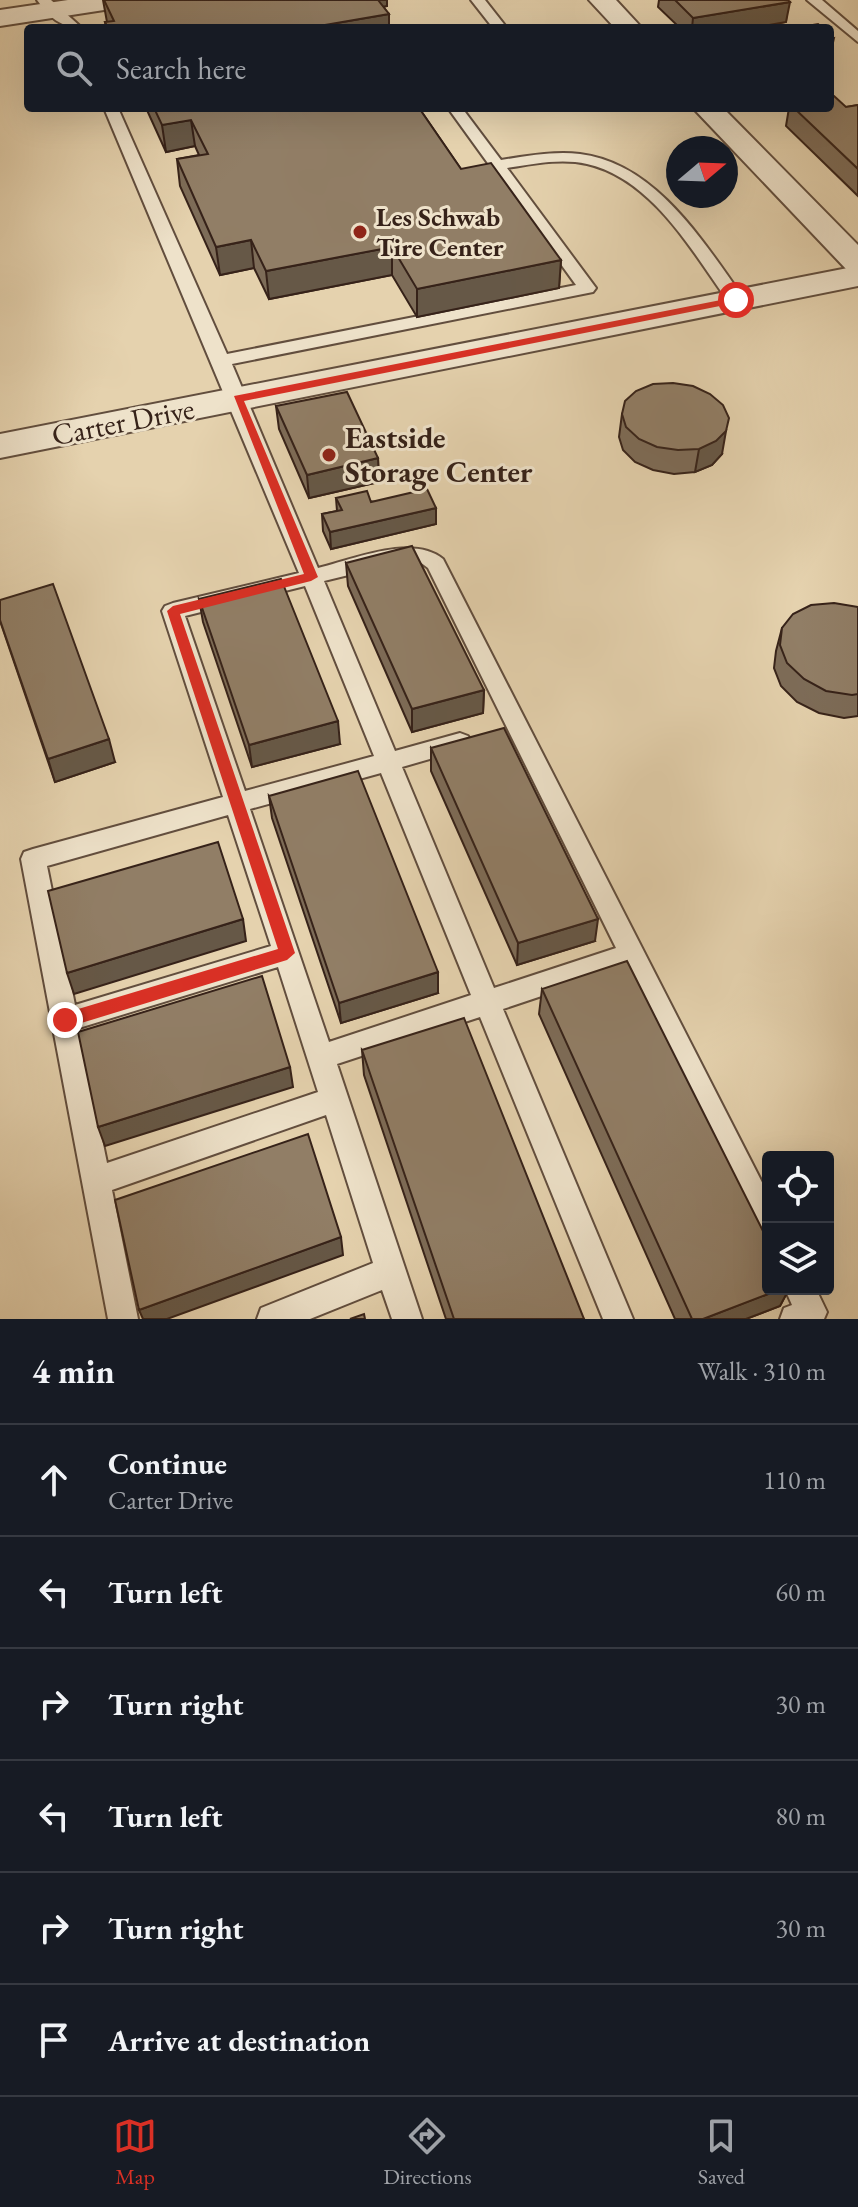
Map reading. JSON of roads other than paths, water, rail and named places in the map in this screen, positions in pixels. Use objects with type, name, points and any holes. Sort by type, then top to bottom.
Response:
[{"type":"street","points":[[0,18],[47,5],[117,0]]},
{"type":"street","points":[[602,0],[625,24]]},
{"type":"street","points":[[711,112],[858,263]]},
{"type":"street","name":"Carter Drive","points":[[0,446],[858,276]]},
{"type":"lane","points":[[478,0],[497,24]]},
{"type":"lane","points":[[814,0],[858,38]]},
{"type":"lane","points":[[47,5],[70,24]]},
{"type":"lane","points":[[113,112],[238,399],[618,1319]]},
{"type":"lane","points":[[221,361],[587,288],[458,112]]},
{"type":"lane","points":[[497,165],[550,157],[593,161],[627,175],[660,203],[736,300]]},
{"type":"lane","points":[[407,1319],[173,611],[406,554],[425,555],[436,564],[767,1223]]},
{"type":"lane","points":[[123,1319],[33,859],[518,726]]},
{"type":"lane","points":[[65,1020],[287,953]]},
{"type":"lane","points":[[321,1057],[633,954]]},
{"type":"lane","points":[[96,1181],[335,1099]]},
{"type":"lane","points":[[272,1319],[391,1271]]},
{"type":"lane","points":[[795,1319],[812,1312],[803,1295]]},
{"type":"place","name":"Les Schwab Tire Center","points":[[360,232]]},
{"type":"place","name":"Eastside Storage Center","points":[[329,455]]}]
